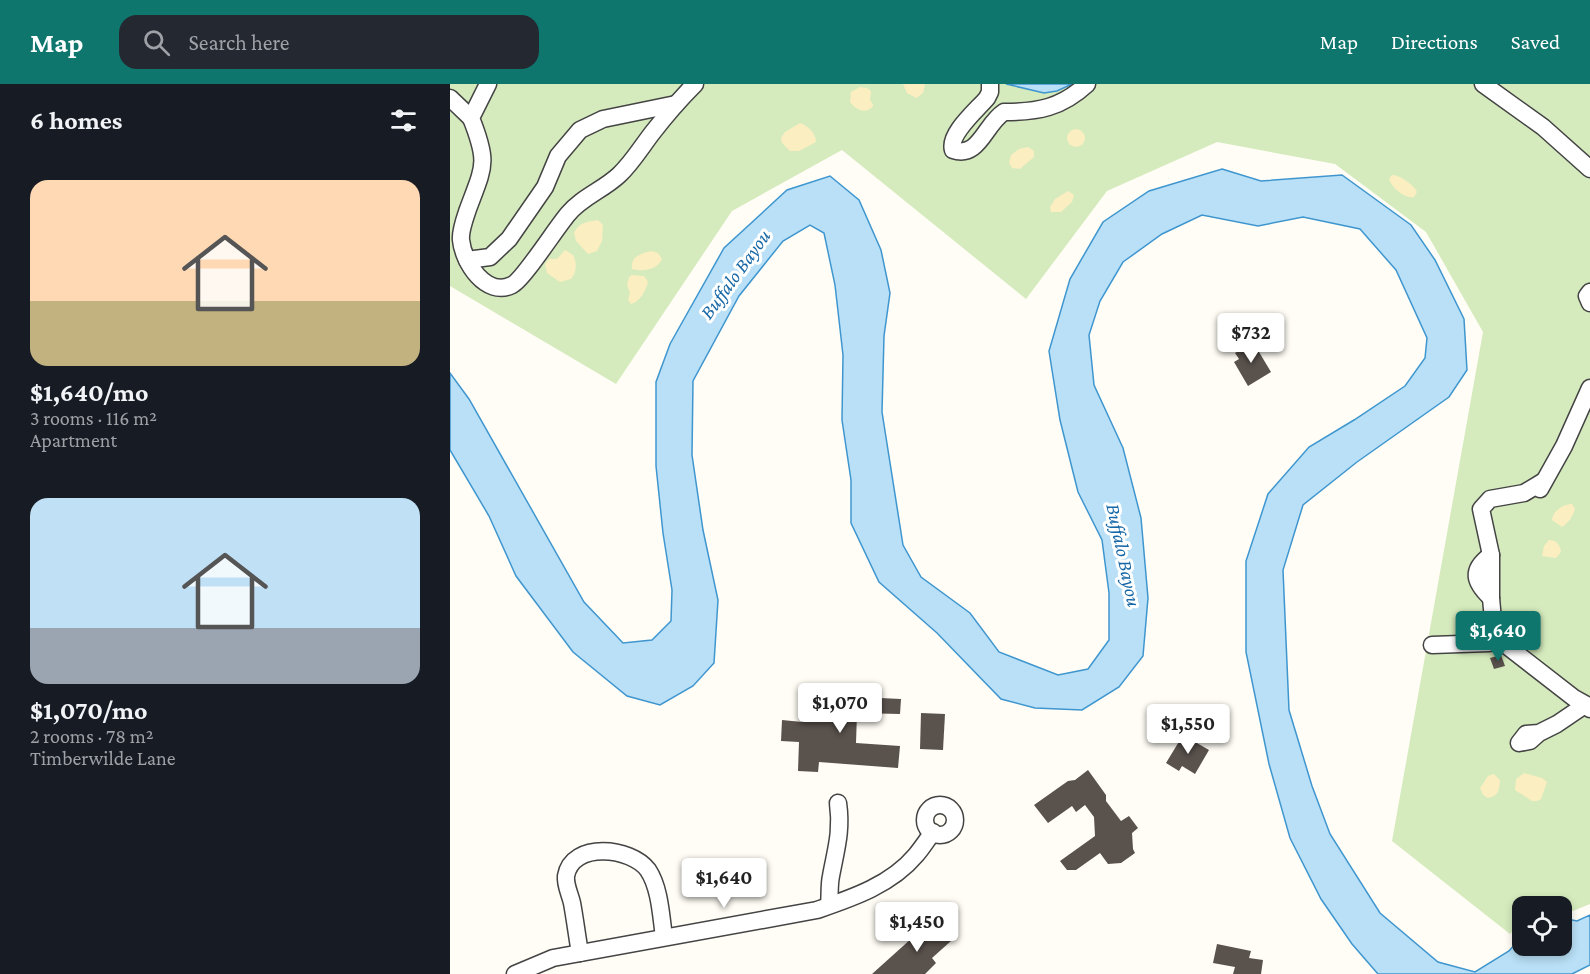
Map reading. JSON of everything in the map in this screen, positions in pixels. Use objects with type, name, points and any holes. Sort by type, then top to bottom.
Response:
[{"type":"street","points":[[471,118],[488,84]]},
{"type":"street","points":[[450,98],[471,118],[480,141],[484,164],[462,231],[461,241],[467,260],[479,279],[505,288],[521,279],[549,237],[579,202],[618,175],[695,84]]},
{"type":"street","points":[[1003,113],[988,91],[954,136],[951,144],[953,150],[967,152],[974,148],[988,127],[1003,113],[1030,112],[1050,107],[1073,96],[1087,84]]},
{"type":"street","points":[[1483,84],[1543,127],[1590,169]]},
{"type":"street","points":[[467,260],[490,257],[509,239],[545,187],[558,156],[580,130],[603,119],[676,104]]},
{"type":"street","points":[[1590,292],[1587,296],[1590,303]]},
{"type":"street","points":[[1539,733],[1588,707],[1498,639],[1491,598],[1491,555],[1481,509],[1490,499],[1524,494],[1544,481],[1568,438],[1590,387]]},
{"type":"street","points":[[1432,645],[1489,644],[1498,639]]},
{"type":"street","points":[[830,905],[831,878],[839,846],[838,803]]},
{"type":"street","points":[[515,974],[553,958],[817,910],[857,896],[885,881],[915,857],[933,832]]},
{"type":"street","points":[[580,953],[566,878],[572,865],[587,853],[608,851],[619,853],[639,862],[648,870],[657,894],[664,937]]},
{"type":"green space","points":[[450,84],[1590,84],[1590,904],[1573,911],[1572,896],[1512,896],[1512,932],[1510,934],[1392,841],[1483,332],[1426,232],[1335,164],[1217,142],[1107,191],[1026,299],[842,150],[732,211],[616,384],[450,286]]},
{"type":"sand","points":[[903,84],[925,84],[923,93],[916,98],[907,93]]},
{"type":"sand","points":[[860,87],[871,91],[870,100],[873,106],[864,111],[850,102],[851,92]]},
{"type":"sand","points":[[800,123],[811,130],[816,142],[799,151],[790,151],[782,143],[781,138],[785,132]]},
{"type":"sand","points":[[1072,129],[1080,129],[1085,134],[1083,145],[1072,147],[1067,142],[1067,134]]},
{"type":"sand","points":[[1028,147],[1034,151],[1034,157],[1020,169],[1012,168],[1009,163],[1011,155],[1019,149]]},
{"type":"sand","points":[[1392,175],[1413,186],[1417,192],[1414,197],[1403,195],[1396,189],[1389,179]]},
{"type":"sand","points":[[1068,191],[1074,195],[1072,202],[1061,212],[1051,212],[1050,207],[1055,199]]},
{"type":"sand","points":[[598,220],[603,225],[602,241],[597,251],[588,254],[576,241],[574,233],[581,225]]},
{"type":"sand","points":[[565,250],[573,255],[576,264],[575,271],[571,279],[560,282],[547,273],[545,264],[549,259],[557,259]]},
{"type":"sand","points":[[652,251],[658,253],[662,259],[657,266],[645,270],[632,269],[635,258]]},
{"type":"sand","points":[[632,275],[644,276],[648,282],[640,298],[631,304],[628,300],[630,293],[627,285]]},
{"type":"sand","points":[[1572,504],[1574,512],[1562,527],[1552,520],[1559,509]]},
{"type":"sand","points":[[1549,540],[1556,542],[1560,547],[1561,552],[1556,558],[1542,556],[1544,546]]},
{"type":"sand","points":[[1524,773],[1542,778],[1547,782],[1541,799],[1532,801],[1515,790],[1516,779]]},
{"type":"sand","points":[[1494,774],[1500,780],[1499,790],[1494,796],[1488,798],[1483,795],[1480,788],[1488,776]]},
{"type":"water","points":[[1006,84],[1072,84],[1057,91],[1044,93]]},
{"type":"water","name":"Buffalo Bayou","points":[[1222,169],[1261,181],[1342,175],[1411,225],[1435,260],[1464,319],[1467,370],[1449,397],[1357,462],[1303,505],[1283,570],[1289,710],[1312,786],[1330,834],[1380,913],[1438,962],[1475,972],[1512,948],[1512,956],[1572,956],[1572,920],[1577,921],[1590,915],[1590,965],[1572,974],[1378,974],[1352,944],[1321,899],[1290,838],[1269,764],[1246,652],[1246,561],[1268,494],[1309,447],[1405,386],[1425,358],[1427,338],[1396,270],[1360,229],[1303,217],[1258,226],[1202,215],[1162,234],[1123,262],[1100,301],[1089,335],[1094,385],[1123,448],[1141,518],[1148,598],[1143,656],[1119,687],[1082,710],[1035,708],[1001,699],[937,633],[879,582],[851,523],[851,480],[842,420],[843,355],[835,285],[824,233],[810,225],[783,241],[739,296],[693,381],[692,455],[703,530],[718,600],[714,663],[693,686],[660,705],[627,696],[573,652],[516,576],[489,516],[450,450],[450,373],[469,399],[584,602],[623,643],[652,640],[671,621],[672,590],[656,466],[656,382],[670,344],[724,248],[787,190],[830,176],[859,200],[881,250],[890,293],[884,336],[882,412],[903,545],[921,577],[970,613],[999,652],[1058,675],[1088,669],[1109,640],[1109,593],[1102,540],[1078,492],[1060,420],[1049,351],[1070,279],[1103,222],[1149,191]]},
{"type":"building","points":[[1253,342],[1271,372],[1248,386],[1234,362],[1239,359],[1235,353]]},
{"type":"building","points":[[1501,655],[1505,666],[1494,669],[1490,658]]},
{"type":"building","points":[[818,695],[901,699],[900,714],[857,713],[856,743],[900,746],[898,768],[819,762],[818,772],[798,771],[799,742],[781,741],[782,720],[802,722],[803,711],[817,712]]},
{"type":"building","points":[[921,713],[945,714],[943,750],[920,749]]},
{"type":"building","points":[[1183,735],[1209,750],[1195,774],[1182,766],[1179,771],[1166,763]]},
{"type":"building","points":[[1088,770],[1121,821],[1129,816],[1138,828],[1132,833],[1135,853],[1121,863],[1108,864],[1100,853],[1076,870],[1067,870],[1060,861],[1095,836],[1094,817],[1085,805],[1076,812],[1072,806],[1048,823],[1034,805]]},
{"type":"building","points":[[932,920],[951,941],[932,958],[936,963],[925,974],[872,974]]},
{"type":"building","points":[[1217,944],[1251,951],[1249,958],[1263,960],[1261,974],[1233,974],[1235,967],[1213,963]]}]
